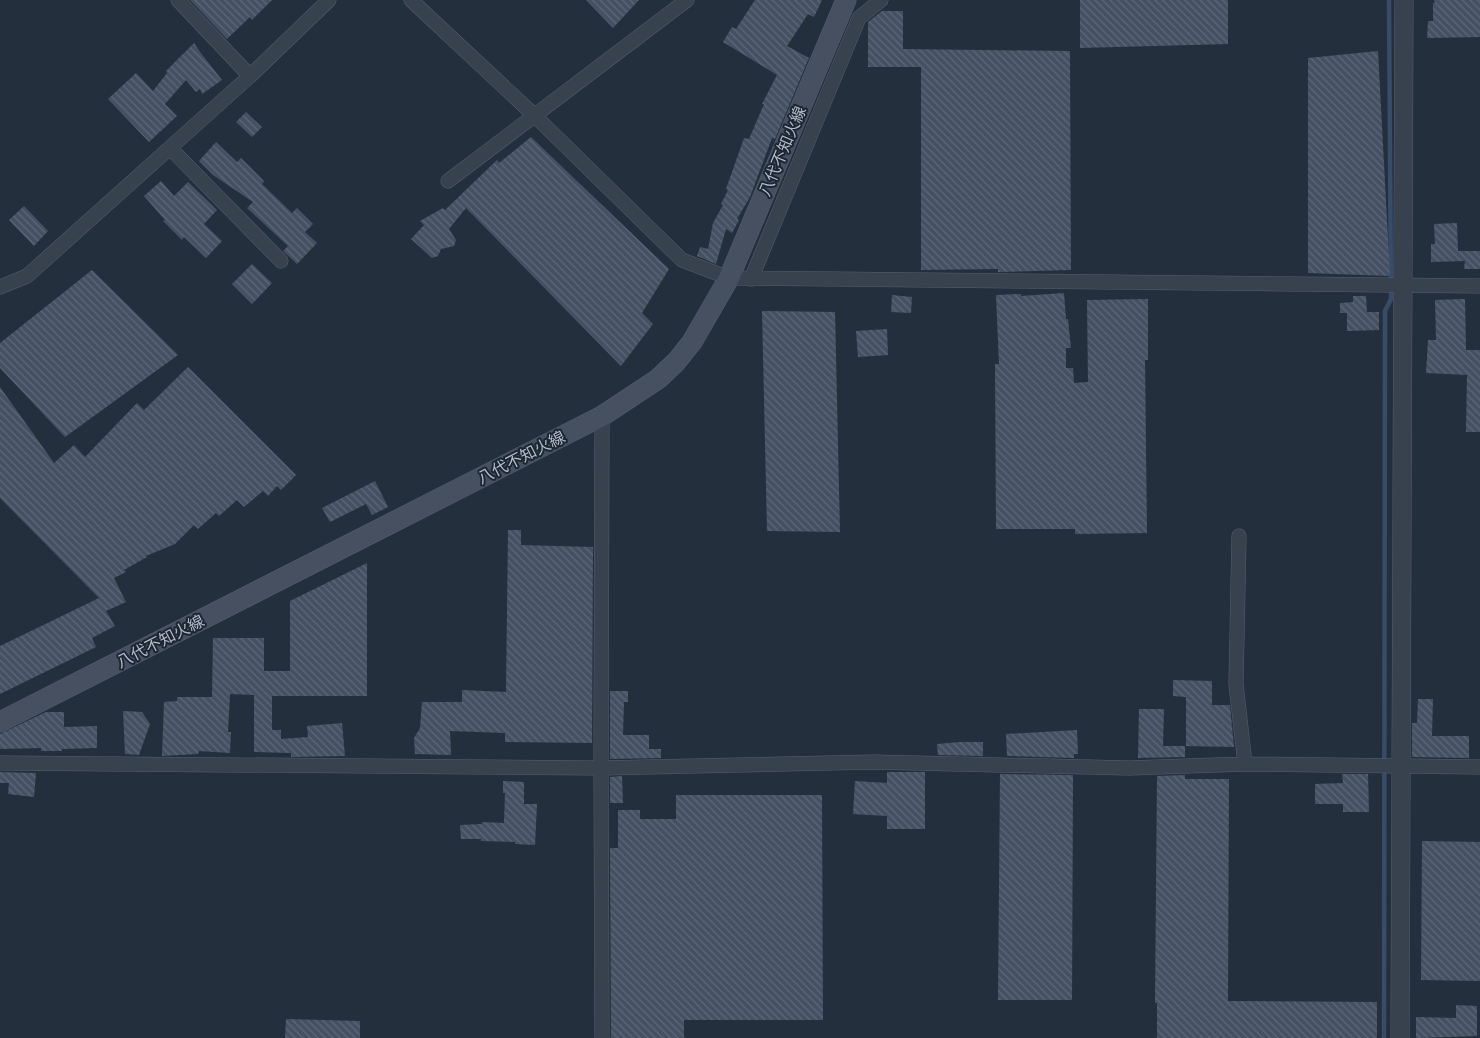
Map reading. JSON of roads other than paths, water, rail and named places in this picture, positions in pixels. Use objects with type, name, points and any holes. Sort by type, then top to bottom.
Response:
[{"type":"main road","name":"八代不知火線","points":[[0,722],[602,416],[658,379],[676,362],[692,342],[730,278],[846,0]]},
{"type":"street","points":[[178,0],[250,76]]},
{"type":"street","points":[[0,287],[27,276],[250,76],[329,0]]},
{"type":"street","points":[[411,0],[534,115],[682,260],[730,278],[1480,286]]},
{"type":"street","points":[[448,181],[687,0]]},
{"type":"street","points":[[751,279],[859,18],[881,0]]},
{"type":"street","points":[[1400,1038],[1390,766],[1403,286],[1404,0]]},
{"type":"street","points":[[170,148],[281,261]]},
{"type":"street","points":[[602,416],[602,1038]]},
{"type":"street","points":[[1239,536],[1236,684],[1245,764]]},
{"type":"street","points":[[0,763],[601,768],[874,762],[1129,768],[1245,764],[1480,767]]},
{"type":"waterway","points":[[1384,1038],[1385,311],[1391,299],[1389,0]]}]
